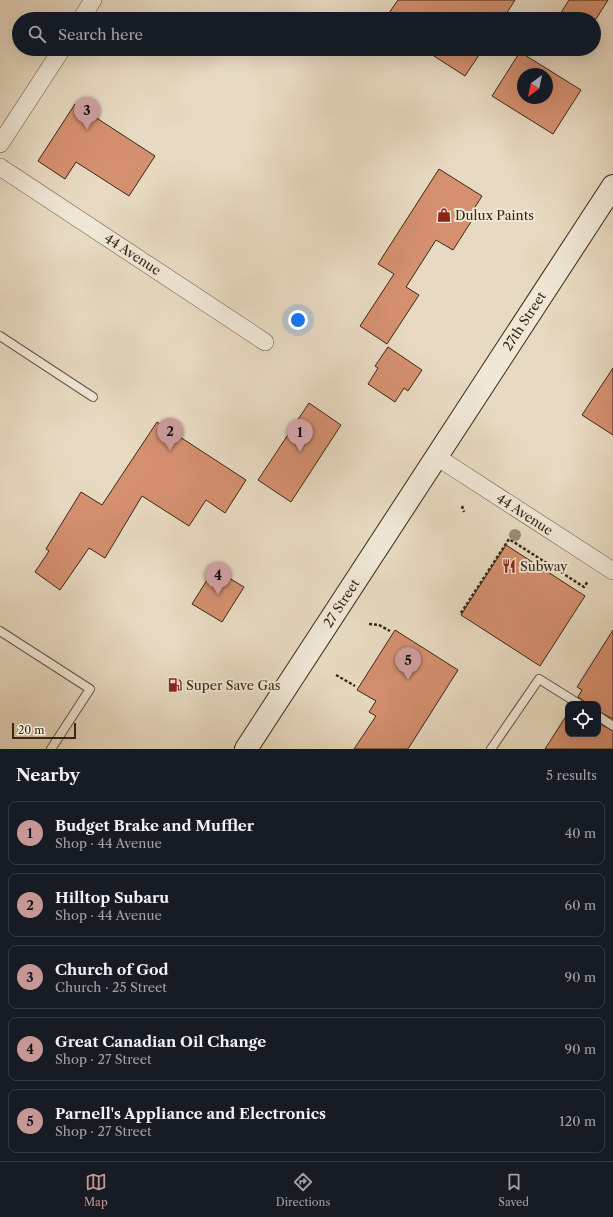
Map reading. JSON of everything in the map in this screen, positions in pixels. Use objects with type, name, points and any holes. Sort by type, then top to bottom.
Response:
[{"type":"main road","name":"27th Street","points":[[437,457],[613,186]]},
{"type":"main road","name":"27 Street","points":[[246,749],[437,457]]},
{"type":"street","points":[[85,12],[93,0]]},
{"type":"street","points":[[0,144],[57,56]]},
{"type":"street","name":"44 Avenue","points":[[0,167],[265,342]]},
{"type":"street","name":"44 Avenue","points":[[437,457],[613,571]]},
{"type":"lane","points":[[0,336],[93,397]]},
{"type":"lane","points":[[0,631],[90,689],[50,749]]},
{"type":"lane","points":[[491,749],[539,679],[574,701]]},
{"type":"lane","points":[[601,718],[613,726]]},
{"type":"path","points":[[462,506],[464,512]]},
{"type":"path","points":[[461,613],[508,539],[584,587],[588,581]]},
{"type":"path","points":[[562,573],[566,567]]},
{"type":"path","points":[[369,624],[379,625],[390,631]]},
{"type":"path","points":[[336,675],[355,686]]},
{"type":"building","points":[[398,0],[515,0],[507,12],[390,12]]},
{"type":"building","points":[[569,0],[608,0],[600,12],[561,12]]},
{"type":"building","points":[[434,56],[478,56],[465,76]]},
{"type":"building","points":[[517,56],[526,56],[546,68],[517,68],[517,104],[553,104],[553,73],[581,90],[553,134],[492,96]]},
{"type":"building","points":[[75,104],[155,156],[129,196],[76,162],[65,179],[38,161]]},
{"type":"building","points":[[439,169],[482,196],[472,212],[476,214],[453,250],[436,240],[406,287],[419,295],[387,344],[360,326],[394,274],[378,264]]},
{"type":"building","points":[[388,347],[422,370],[408,391],[404,388],[395,402],[368,384],[378,368],[375,366]]},
{"type":"building","points":[[613,368],[613,435],[582,415]]},
{"type":"building","points":[[309,403],[341,425],[291,502],[258,480]]},
{"type":"building","points":[[157,422],[246,480],[225,513],[206,500],[189,526],[142,496],[105,558],[89,548],[60,590],[35,572],[49,551],[46,549],[81,492],[102,505]]},
{"type":"building","points":[[506,545],[585,596],[540,666],[461,615]]},
{"type":"building","points":[[214,569],[244,587],[222,622],[192,604]]},
{"type":"building","points":[[395,630],[458,670],[408,749],[354,749],[376,716],[369,712],[376,701],[357,690]]},
{"type":"building","points":[[613,630],[613,719],[601,713],[601,701],[584,701],[578,697],[582,690],[577,687]]},
{"type":"building","points":[[565,718],[565,737],[601,737],[601,725],[613,731],[613,749],[545,749]]},
{"type":"place","name":"Church of God","points":[[87,130]]},
{"type":"place","name":"Dulux Paints","points":[[444,215]]},
{"type":"place","name":"Hilltop Subaru","points":[[170,451]]},
{"type":"place","name":"Budget Brake and Muffler","points":[[300,452]]},
{"type":"place","name":"Subway","points":[[509,566]]},
{"type":"place","name":"Great Canadian Oil Change","points":[[218,595]]},
{"type":"place","name":"Parnell's Appliance and Electronics","points":[[408,680]]},
{"type":"place","name":"Super Save Gas","points":[[175,685]]}]
